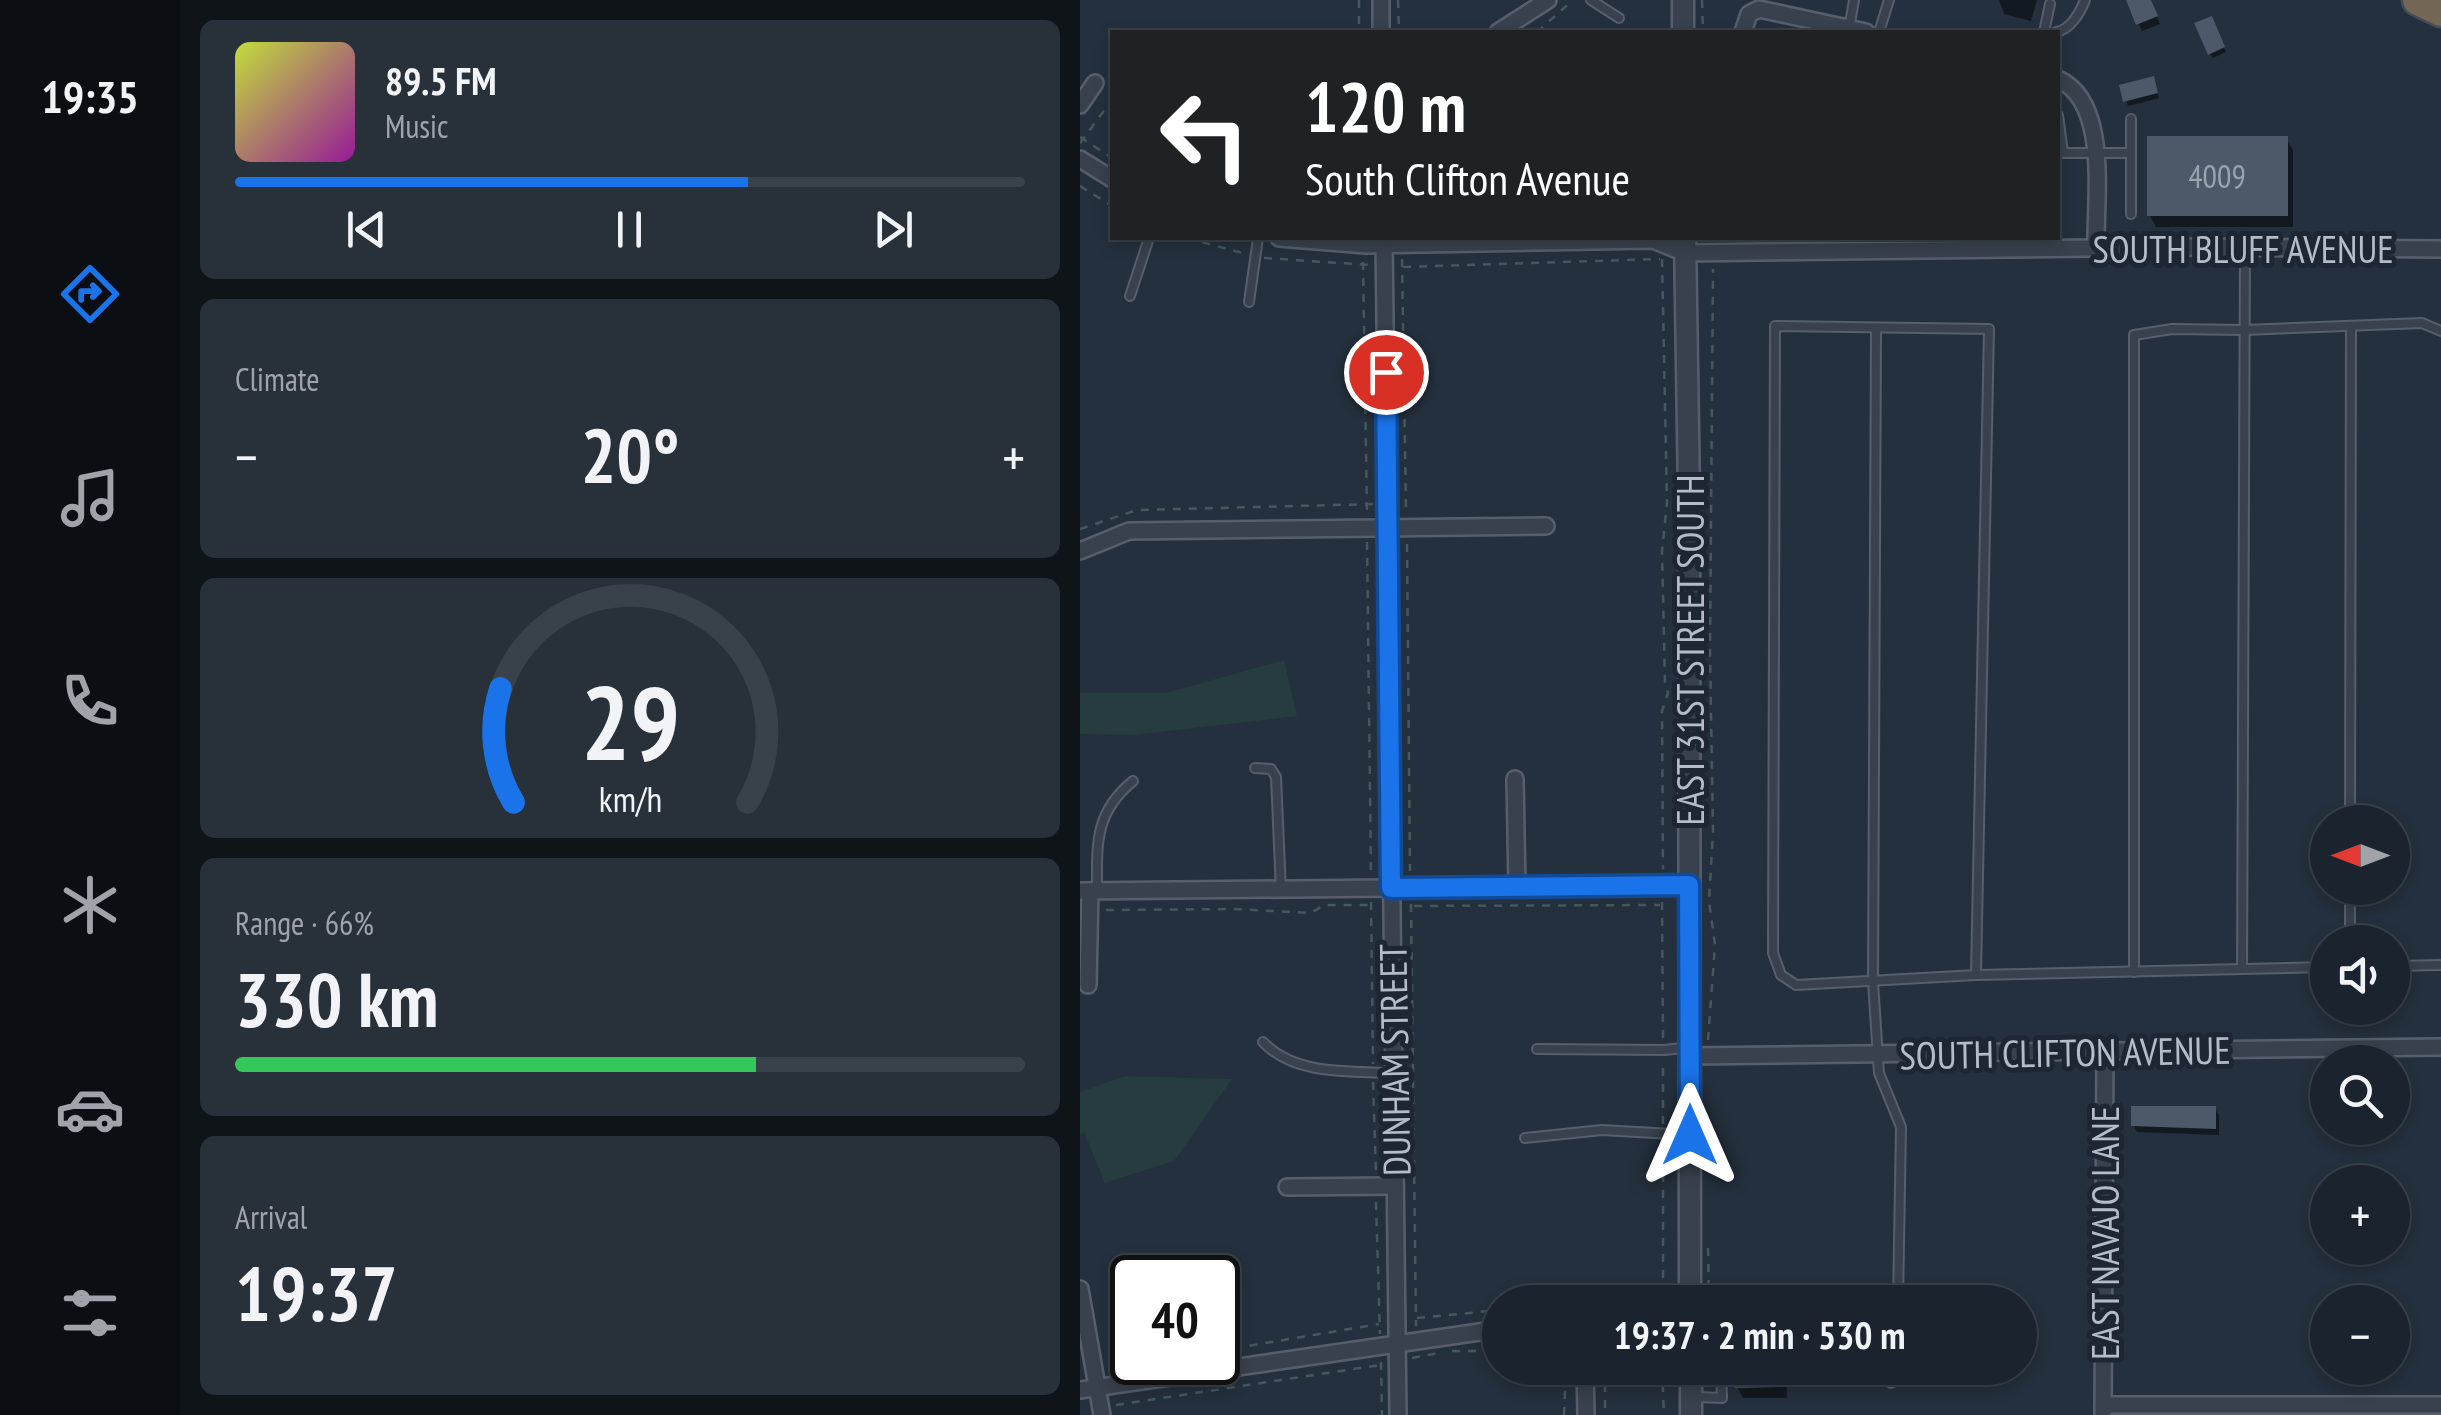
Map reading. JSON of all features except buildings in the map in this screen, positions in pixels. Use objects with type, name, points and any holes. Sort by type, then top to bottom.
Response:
[{"type":"highway","points":[[2418,0],[2441,10]]},
{"type":"street","points":[[1381,0],[1381,30]]},
{"type":"street","points":[[1501,30],[1548,0]]},
{"type":"street","points":[[1683,0],[1684,30]]},
{"type":"street","points":[[1743,30],[1746,19],[1754,11],[1777,11],[1854,30]]},
{"type":"street","points":[[2060,80],[2080,94],[2089,110],[2095,152],[2096,248]]},
{"type":"street","points":[[1080,106],[1095,83]]},
{"type":"street","points":[[1080,159],[1110,177]]},
{"type":"street","name":"SOUTH BLUFF AVENUE","points":[[1307,240],[1362,244],[1654,240],[1712,252],[1734,245],[2441,249]]},
{"type":"street","name":"DUNHAM STREET","points":[[1384,241],[1398,1415]]},
{"type":"street","name":"EAST 31ST STREET SOUTH","points":[[1685,245],[1690,494],[1689,885],[1695,1053],[1690,1135],[1690,1285]]},
{"type":"street","points":[[1080,551],[1128,530],[1546,526]]},
{"type":"street","points":[[1515,779],[1517,887]]},
{"type":"street","points":[[1088,985],[1089,891],[1280,891],[1391,897],[1410,888],[1689,885]]},
{"type":"street","name":"SOUTH CLIFTON AVENUE","points":[[1695,1053],[2441,1048]]},
{"type":"street","name":"EAST NAVAJO LANE","points":[[2103,1410],[2105,1051]]},
{"type":"street","points":[[1287,1187],[1395,1186]]},
{"type":"street","points":[[1080,1288],[1102,1411]]},
{"type":"street","points":[[1080,1390],[1482,1331]]},
{"type":"street","points":[[1586,1385],[1586,1415]]},
{"type":"street","points":[[2103,1410],[2441,1405]]},
{"type":"lane","points":[[1591,0],[1619,18]]},
{"type":"lane","points":[[1854,0],[1858,30]]},
{"type":"lane","points":[[1880,30],[1889,0]]},
{"type":"lane","points":[[2060,31],[2085,0]]},
{"type":"lane","points":[[2044,30],[2050,4]]},
{"type":"lane","points":[[2131,119],[2131,214]]},
{"type":"lane","points":[[2060,130],[2063,153],[2131,153]]},
{"type":"lane","points":[[1130,296],[1148,240]]},
{"type":"lane","points":[[1248,302],[1258,240]]},
{"type":"lane","points":[[2242,969],[2246,248]]},
{"type":"lane","points":[[2134,972],[2134,335],[2172,328],[2244,330],[2422,323],[2441,331]]},
{"type":"lane","points":[[1976,975],[1989,328],[1775,326],[1773,953],[1781,976],[1796,985],[1976,975],[2310,967]]},
{"type":"lane","points":[[2350,805],[2352,327]]},
{"type":"lane","points":[[1876,328],[1873,982],[1881,1081],[1901,1127],[1898,1285]]},
{"type":"lane","points":[[1256,768],[1270,769],[1276,777],[1280,891]]},
{"type":"lane","points":[[1089,891],[1098,832],[1109,804],[1133,780]]},
{"type":"lane","points":[[2410,966],[2441,965]]},
{"type":"lane","points":[[1263,1042],[1296,1064],[1394,1073]]},
{"type":"lane","points":[[1537,1049],[1695,1053]]},
{"type":"lane","points":[[1526,1138],[1602,1130],[1690,1135]]},
{"type":"lane","points":[[1691,1406],[1722,1398],[1722,1385]]},
{"type":"path","points":[[1359,0],[1359,30]]},
{"type":"path","points":[[1398,0],[1398,30]]},
{"type":"path","points":[[1539,30],[1574,0]]},
{"type":"path","points":[[1702,0],[1703,30]]},
{"type":"path","points":[[1110,103],[1081,140],[1110,157]]},
{"type":"path","points":[[1080,186],[1110,205]]},
{"type":"path","points":[[1192,240],[1256,256],[1385,266]]},
{"type":"path","points":[[1362,244],[1380,1345]]},
{"type":"path","points":[[1402,244],[1410,888]]},
{"type":"path","points":[[1695,1053],[1715,946],[1709,901],[1713,832],[1712,252]]},
{"type":"path","points":[[1402,267],[1662,259],[1666,503],[1662,551],[1668,692],[1662,711],[1663,1285]]},
{"type":"path","points":[[1080,528],[1136,510],[1387,504]]},
{"type":"path","points":[[1089,910],[1235,908],[1312,913],[1324,904],[1391,897]]},
{"type":"path","points":[[1416,1340],[1411,906],[1662,906]]},
{"type":"path","points":[[1708,1248],[1709,1285]]},
{"type":"path","points":[[1397,1321],[1482,1312]]},
{"type":"path","points":[[1240,1347],[1380,1324]]},
{"type":"path","points":[[1398,1361],[1450,1352],[1482,1351]]},
{"type":"path","points":[[1102,1411],[1381,1364],[1382,1415]]},
{"type":"path","points":[[1095,1370],[1110,1367]]},
{"type":"path","points":[[1564,1415],[1565,1385]]},
{"type":"path","points":[[1605,1385],[1605,1415]]},
{"type":"path","points":[[1663,1385],[1664,1415]]},
{"type":"green space","points":[[1284,660],[1297,716],[1133,735],[1080,734],[1080,693],[1166,693]]},
{"type":"green space","points":[[1125,1076],[1232,1079],[1174,1161],[1105,1183],[1084,1132],[1080,1134],[1080,1092]]},
{"type":"route","points":[[1386,372],[1391,888],[1689,885],[1690,1135]]}]
